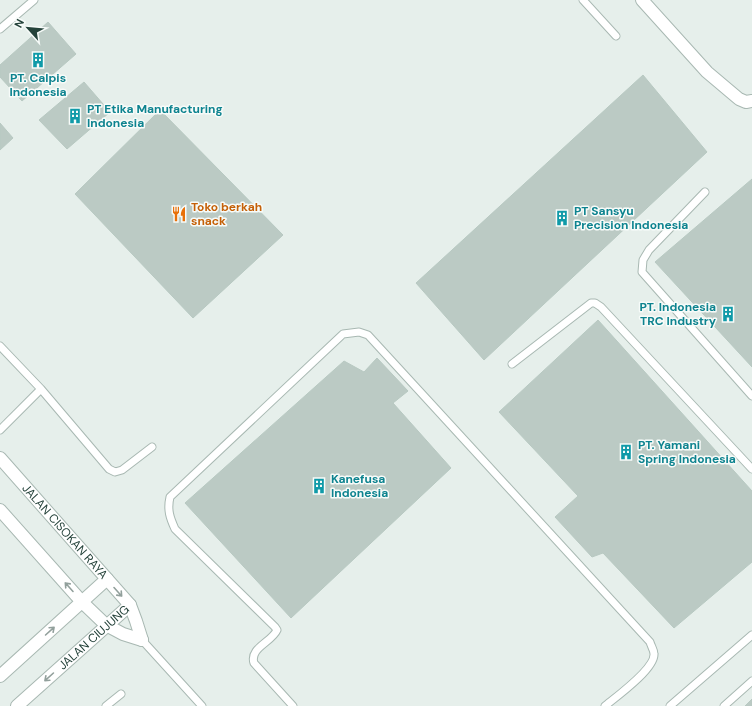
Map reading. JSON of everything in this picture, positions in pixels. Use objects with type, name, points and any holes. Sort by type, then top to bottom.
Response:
[{"type":"street","points":[[642,0],[707,72],[739,99],[746,102],[752,101]]},
{"type":"street","name":"JALAN CISOKAN RAYA","points":[[0,458],[130,605]]},
{"type":"street","points":[[0,510],[82,602],[106,626],[123,634],[142,640]]},
{"type":"street","points":[[0,676],[106,579]]},
{"type":"street","name":"JALAN CIUJUNG","points":[[17,706],[130,605],[142,640]]},
{"type":"lane","points":[[0,29],[34,0]]},
{"type":"lane","points":[[583,0],[616,36]]},
{"type":"lane","points":[[705,192],[649,250],[643,260],[642,272],[752,396]]},
{"type":"lane","points":[[512,364],[591,303],[595,303],[602,307],[752,469]]},
{"type":"lane","points":[[293,706],[254,663],[253,660],[255,651],[275,634],[277,630],[175,529],[169,515],[168,506],[170,497],[343,334],[359,332],[368,335],[650,642],[654,654],[652,662],[645,671],[605,706]]},
{"type":"lane","points":[[0,346],[41,390],[109,469],[115,472],[122,470],[152,447]]},
{"type":"lane","points":[[0,430],[41,390]]},
{"type":"lane","points":[[670,706],[752,635]]},
{"type":"lane","name":"JALAN CIUJUNG","points":[[142,640],[202,706]]},
{"type":"lane","points":[[724,706],[752,681]]},
{"type":"lane","points":[[106,706],[121,694]]},
{"type":"building","name":"PT. Calpis Indonesia","points":[[48,22],[76,54],[22,101],[0,77],[0,65]]},
{"type":"building","name":"PT Sansyu Precision Indonesia","points":[[643,75],[707,152],[484,360],[416,283]]},
{"type":"building","name":"PT Etika Manufacturing Indonesia","points":[[84,82],[110,112],[67,149],[39,120]]},
{"type":"building","name":"Toko berkah snack","points":[[160,110],[283,235],[193,318],[75,194]]},
{"type":"building","points":[[0,123],[13,138],[0,150]]},
{"type":"building","name":"PT. Indonesia TRC Industry","points":[[752,179],[752,367],[655,262]]},
{"type":"building","name":"PT. Yamani Spring Indonesia","points":[[598,320],[752,491],[752,562],[674,628],[603,553],[592,557],[555,517],[578,496],[499,412]]},
{"type":"building","name":"Kanefusa Indonesia","points":[[377,358],[408,391],[393,403],[451,468],[291,618],[185,503],[344,361],[364,372]]},
{"type":"building","points":[[752,699],[752,706],[745,706]]},
{"type":"place","name":"PT. Calpis Indonesia","points":[[38,60]]},
{"type":"place","name":"PT Etika Manufacturing Indonesia","points":[[75,116]]},
{"type":"place","name":"Toko berkah snack","points":[[179,214]]},
{"type":"place","name":"PT Sansyu Precision Indonesia","points":[[562,218]]},
{"type":"place","name":"PT. Indonesia TRC Industry","points":[[728,314]]},
{"type":"place","name":"PT. Yamani Spring Indonesia","points":[[626,452]]},
{"type":"place","name":"Kanefusa Indonesia","points":[[319,486]]}]
